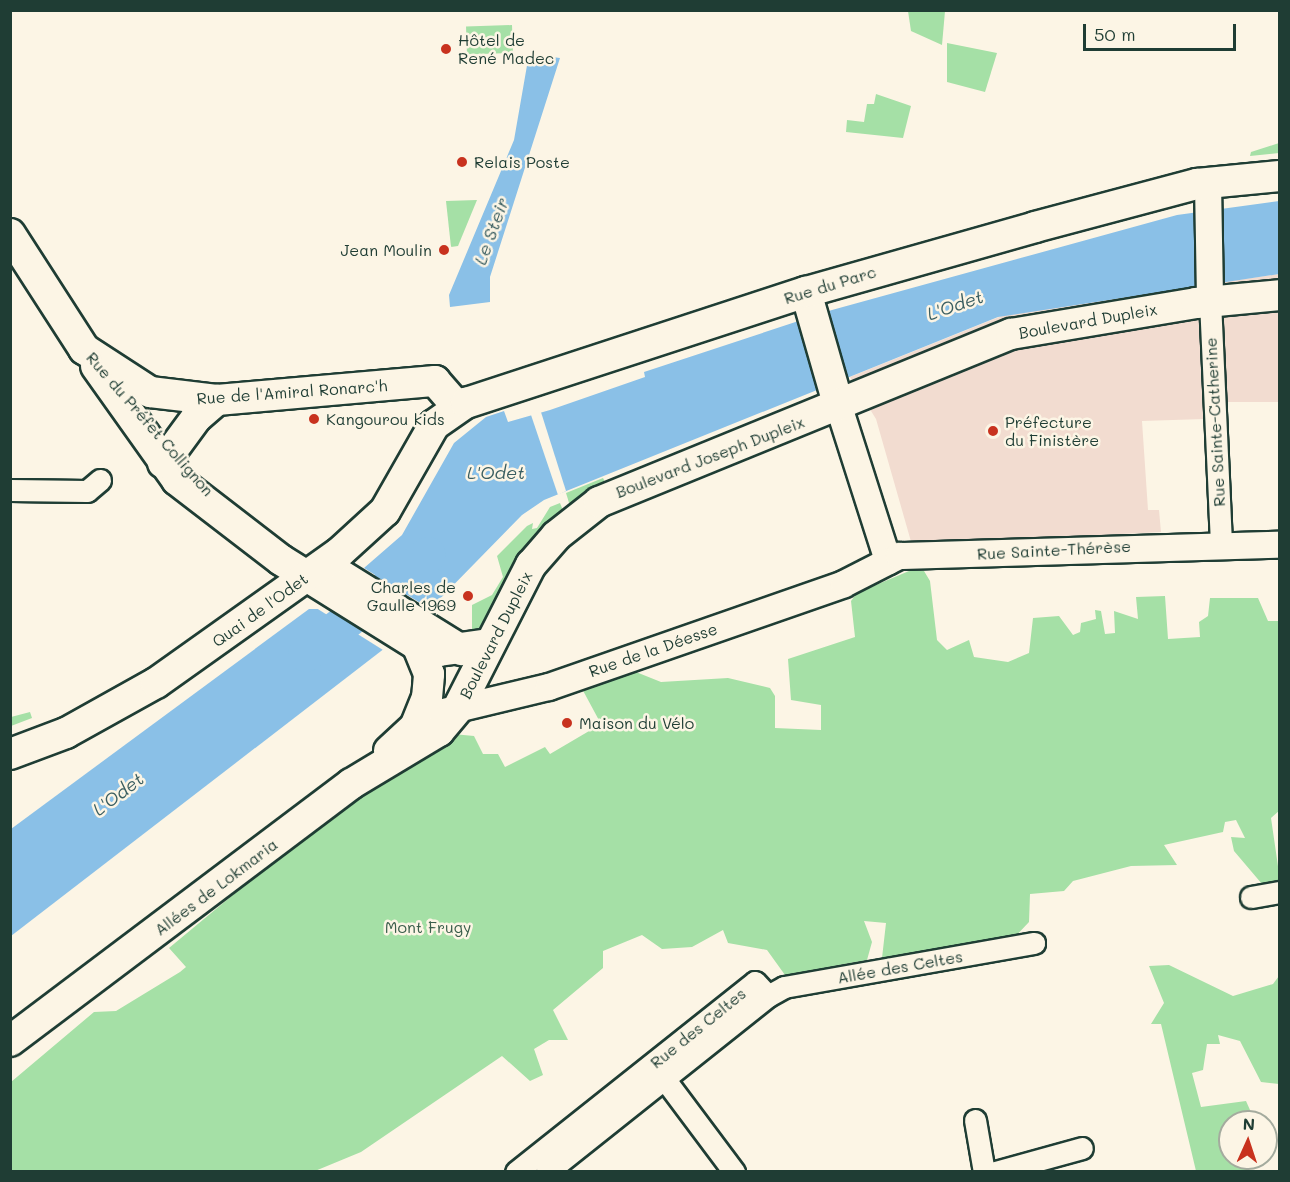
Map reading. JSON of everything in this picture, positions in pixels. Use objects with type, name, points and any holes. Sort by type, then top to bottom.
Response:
[{"type":"main road","name":"Rue du Parc","points":[[458,406],[810,304],[1280,176]]},
{"type":"main road","name":"Rue de l'Amiral Ronarc'h","points":[[10,234],[84,349],[150,392],[217,400],[435,381],[458,406]]},
{"type":"main road","name":"Boulevard Dupleix","points":[[836,396],[1011,334],[1209,292],[1280,295]]},
{"type":"main road","points":[[810,304],[836,396]]},
{"type":"main road","name":"Rue du Préfet Collignon","points":[[84,349],[167,456],[210,494],[324,579],[412,634]]},
{"type":"main road","name":"Boulevard Joseph Dupleix","points":[[584,512],[636,484],[836,396]]},
{"type":"main road","points":[[167,456],[217,400]]},
{"type":"main road","name":"Quai de l'Odet","points":[[10,771],[136,709],[324,579],[380,517],[434,425],[458,406]]},
{"type":"main road","name":"Boulevard Dupleix","points":[[458,708],[531,565],[584,512]]},
{"type":"main road","name":"Quai de l'Odet","points":[[10,754],[66,733],[138,694],[324,579]]},
{"type":"main road","points":[[412,634],[439,651],[456,647],[484,655]]},
{"type":"main road","points":[[412,634],[429,681],[415,727]]},
{"type":"main road","name":"Allées de Lokmaria","points":[[362,776],[430,738],[458,708]]},
{"type":"main road","name":"Allées de Lokmaria","points":[[10,1041],[70,999],[362,776],[415,727]]},
{"type":"main road","name":"Allées de Lokmaria","points":[[10,1062],[70,999]]},
{"type":"street","points":[[1208,196],[1209,292]]},
{"type":"street","name":"Rue Sainte-Catherine","points":[[1209,292],[1221,543]]},
{"type":"street","points":[[836,396],[888,561]]},
{"type":"street","points":[[10,490],[87,491],[100,480]]},
{"type":"street","name":"Rue Sainte-Thérèse","points":[[888,561],[903,556],[1221,543],[1280,545]]},
{"type":"street","name":"Rue de la Déesse","points":[[415,727],[458,708],[549,687],[844,584],[888,561]]},
{"type":"street","points":[[1251,897],[1280,892]]},
{"type":"street","name":"Allée des Celtes","points":[[768,996],[784,987],[1034,943]]},
{"type":"street","name":"Rue des Celtes","points":[[516,1172],[768,996]]},
{"type":"street","points":[[658,1072],[735,1172]]},
{"type":"street","name":"Rue des Celtes","points":[[547,1172],[658,1072]]},
{"type":"street","points":[[975,1119],[984,1172]]},
{"type":"street","points":[[995,1172],[1082,1148]]},
{"type":"shaded area","points":[[1279,274],[1279,402],[1226,402],[1204,419],[1142,421],[1148,510],[1159,510],[1161,532],[912,545],[876,419],[850,377],[1014,311]]},
{"type":"green space","points":[[908,11],[945,11],[942,45],[911,31]]},
{"type":"green space","points":[[512,25],[513,53],[467,55],[466,27]]},
{"type":"green space","points":[[947,43],[997,53],[985,92],[947,82]]},
{"type":"green space","points":[[876,94],[911,106],[903,138],[846,132],[847,120],[864,122],[867,104],[874,104]]},
{"type":"green space","points":[[1279,143],[1279,153],[1250,156],[1251,152]]},
{"type":"green space","points":[[477,200],[458,246],[451,247],[446,201]]},
{"type":"green space","points":[[603,478],[607,486],[570,506],[566,493]]},
{"type":"green space","points":[[560,503],[564,513],[484,626],[472,631],[472,605],[492,595],[503,577],[497,556],[527,526],[533,523],[532,529],[537,528],[550,507]]},
{"type":"green space","name":"Mont Frugy","points":[[909,571],[924,571],[930,581],[937,640],[947,650],[969,640],[974,657],[1008,662],[1029,653],[1033,618],[1059,616],[1073,635],[1080,632],[1081,623],[1096,619],[1095,610],[1101,611],[1105,634],[1115,633],[1114,611],[1138,619],[1136,597],[1165,596],[1168,639],[1200,637],[1199,622],[1208,616],[1210,598],[1258,598],[1268,621],[1279,621],[1280,810],[1271,818],[1280,880],[1262,884],[1234,851],[1231,837],[1245,838],[1236,820],[1225,822],[1223,832],[1164,845],[1177,865],[1131,866],[1073,881],[1064,891],[1030,894],[1029,922],[1013,939],[889,962],[882,958],[886,923],[864,921],[872,942],[867,960],[785,975],[767,950],[728,943],[723,930],[692,947],[662,949],[642,935],[603,951],[603,968],[553,1010],[568,1040],[549,1040],[534,1049],[543,1075],[530,1081],[502,1056],[361,1152],[315,1171],[11,1172],[11,1082],[94,1012],[116,1011],[186,967],[169,948],[328,816],[453,734],[474,736],[483,754],[498,754],[505,767],[545,747],[550,754],[601,724],[580,685],[631,670],[661,682],[728,678],[770,688],[775,696],[775,728],[821,730],[821,705],[791,700],[788,659],[855,637],[851,601],[857,593]]},
{"type":"green space","points":[[30,712],[32,718],[11,726],[11,717]]},
{"type":"green space","points":[[1169,965],[1233,996],[1273,984],[1279,976],[1279,1084],[1261,1082],[1240,1041],[1218,1035],[1220,1044],[1207,1044],[1203,1070],[1192,1073],[1201,1107],[1246,1101],[1250,1110],[1218,1110],[1218,1170],[1247,1171],[1196,1171],[1161,1024],[1151,1024],[1164,1003],[1149,966]]},
{"type":"water","name":"Le Steir","points":[[529,54],[560,58],[490,277],[490,302],[450,307],[449,295],[514,140]]},
{"type":"water","points":[[1279,201],[1279,274],[998,317],[544,500],[522,515],[430,609],[364,568],[402,535],[454,443],[486,417],[504,411],[508,422],[550,410],[645,377],[644,372],[832,310],[1177,215]]},
{"type":"water","points":[[309,609],[322,609],[385,648],[11,936],[11,829]]},
{"type":"pier","points":[[540,409],[566,491],[558,495],[530,412]]},
{"type":"pier","points":[[313,606],[323,607],[388,647],[383,650]]},
{"type":"waterway","name":"L'Odet","points":[[306,654],[428,555]]},
{"type":"place","name":"Hôtel de René Madec","points":[[446,49]]},
{"type":"place","name":"Relais Poste","points":[[462,162]]},
{"type":"place","name":"Jean Moulin","points":[[444,250]]},
{"type":"place","name":"Kangourou kids","points":[[314,419]]},
{"type":"place","name":"Préfecture du Finistère","points":[[993,431]]},
{"type":"place","name":"Charles de Gaulle 1969","points":[[468,596]]},
{"type":"place","name":"Maison du Vélo","points":[[567,723]]}]
